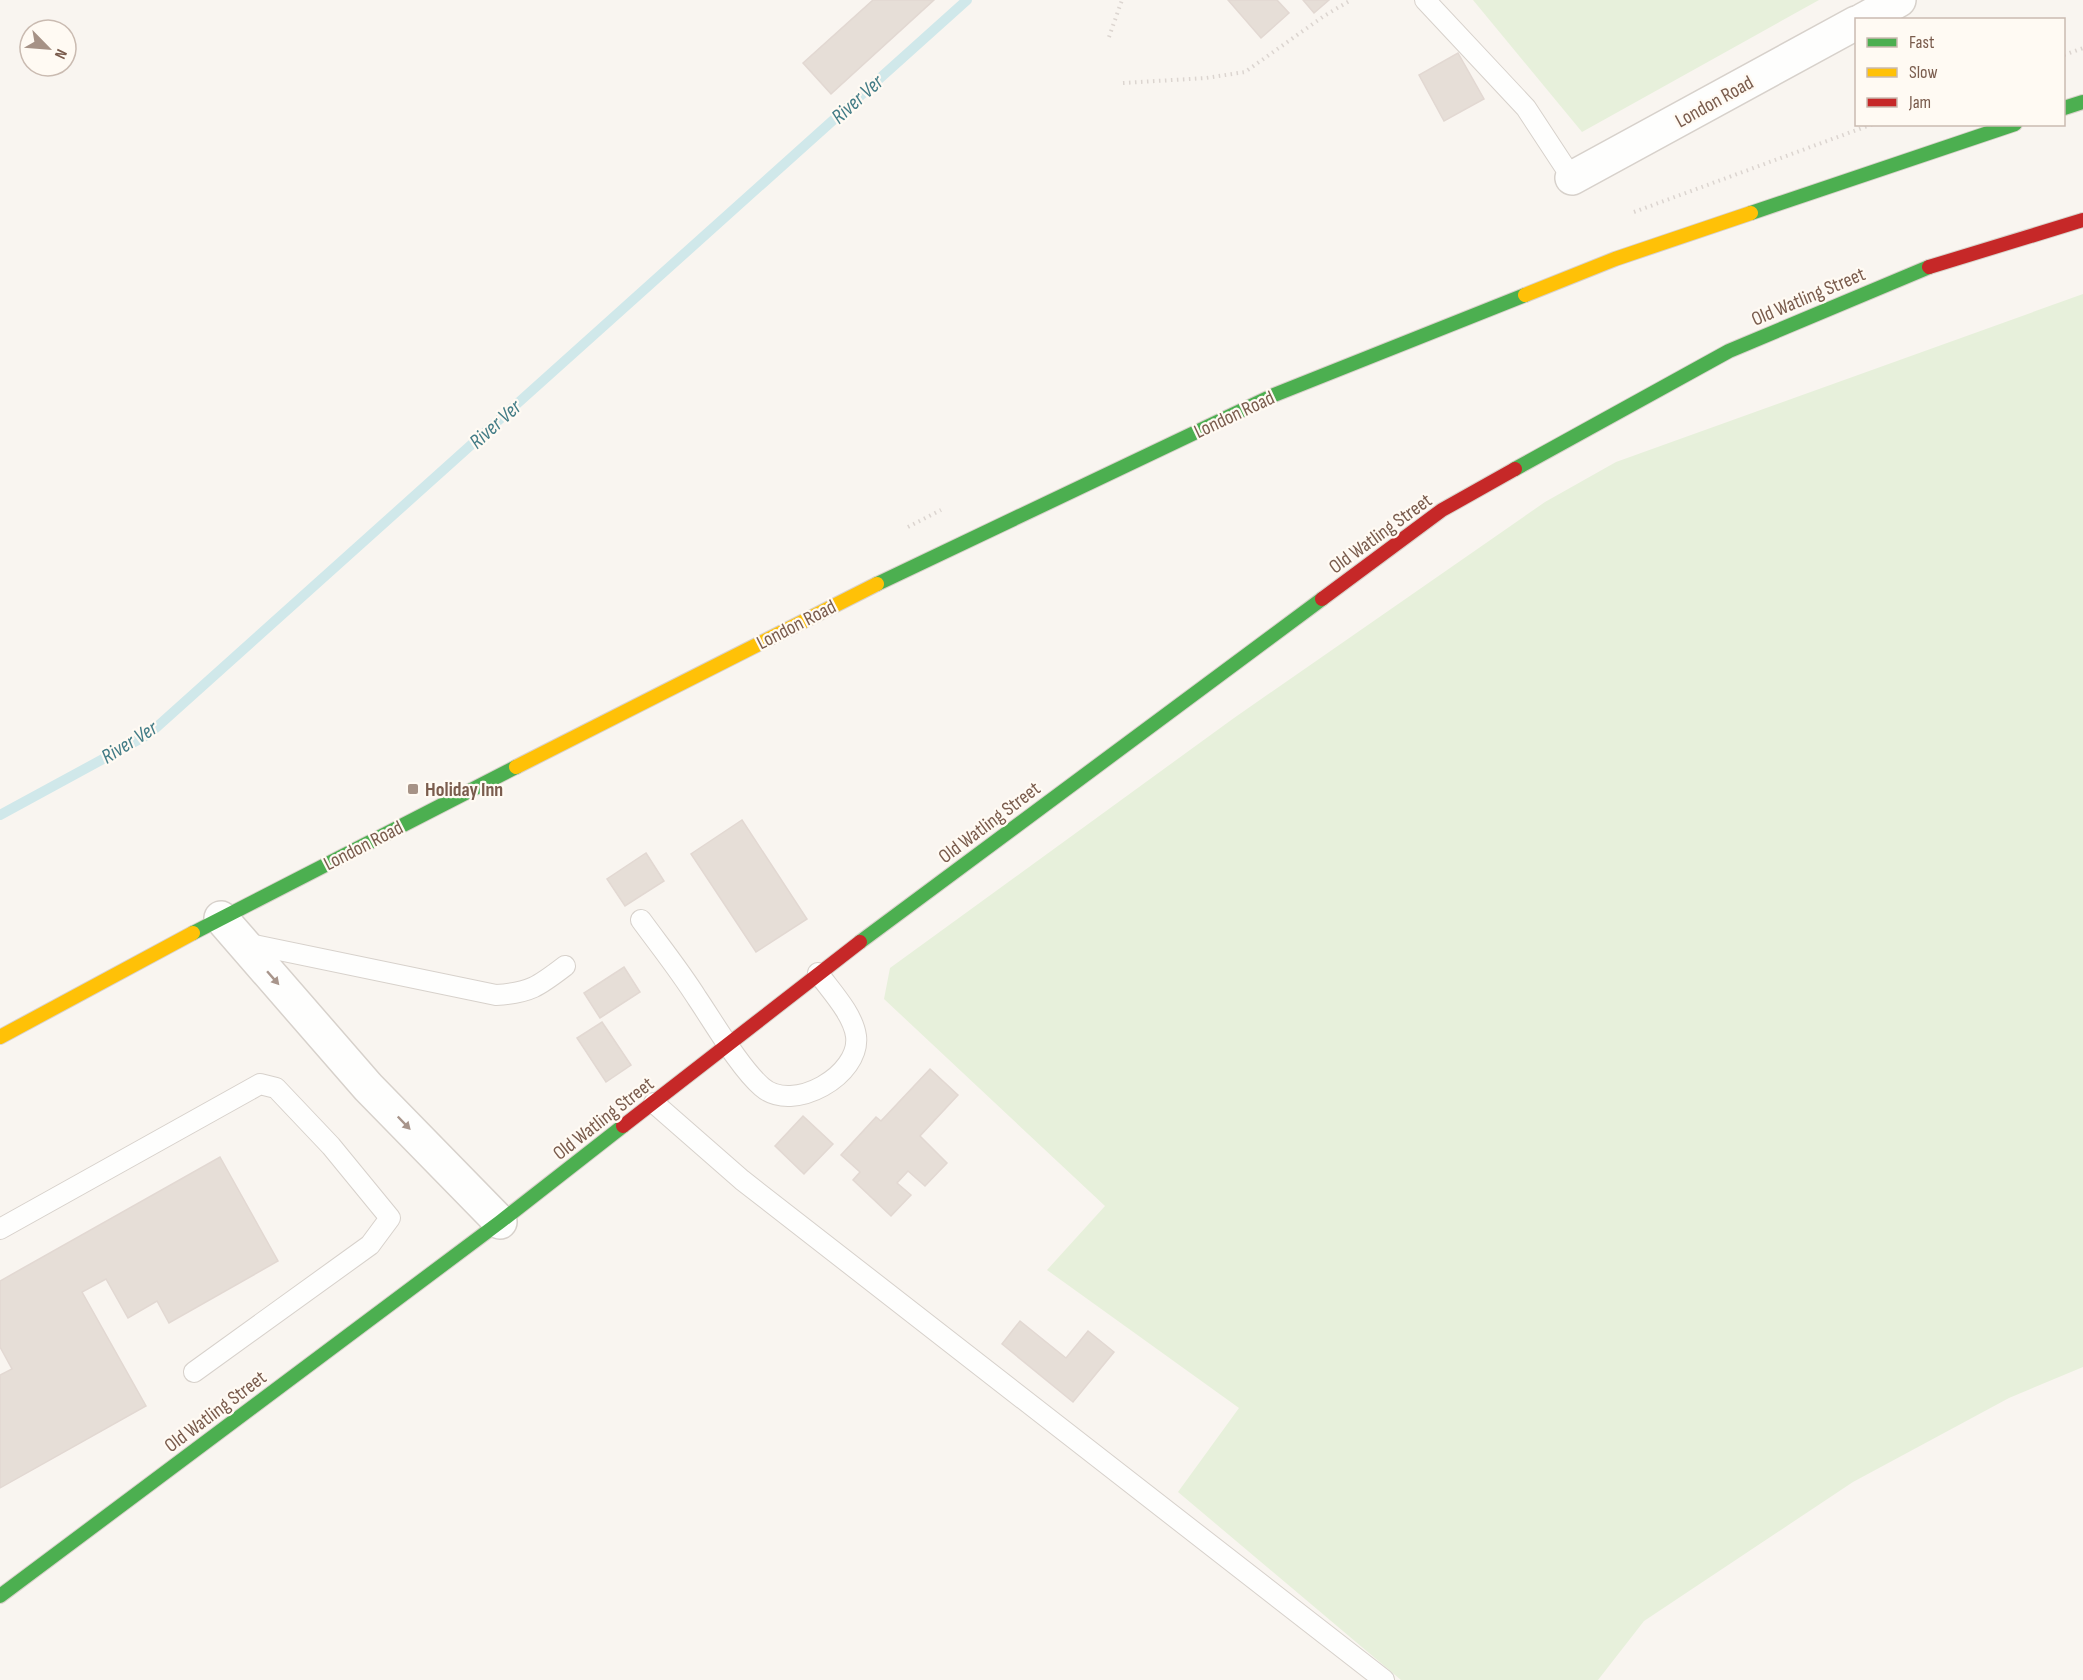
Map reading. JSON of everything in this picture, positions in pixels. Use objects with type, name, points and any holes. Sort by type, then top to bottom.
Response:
[{"type":"street","points":[[1867,18],[1899,0]]},
{"type":"street","name":"London Road","points":[[1572,178],[1855,24]]},
{"type":"street","points":[[2065,108],[2083,102]]},
{"type":"street","name":"London Road","points":[[0,1037],[232,930],[830,606],[1252,405],[1615,259],[2008,126]]},
{"type":"street","name":"Old Watling Street","points":[[0,1596],[500,1222],[654,1103],[726,1042],[1442,510],[1730,351],[1945,260],[2083,220]]},
{"type":"street","points":[[232,930],[368,1087],[500,1222]]},
{"type":"lane","points":[[1425,0],[1526,108],[1572,178]]},
{"type":"lane","points":[[641,920],[726,1042],[762,1088],[781,1096],[809,1094],[837,1075],[855,1048],[856,1035],[850,1019],[818,973]]},
{"type":"lane","points":[[232,930],[496,995],[520,993],[537,988],[565,966]]},
{"type":"lane","points":[[0,1229],[260,1084],[276,1088],[331,1146],[390,1218],[370,1245],[194,1372]]},
{"type":"lane","points":[[654,1103],[742,1180],[1384,1680]]},
{"type":"path","points":[[1109,37],[1122,0]]},
{"type":"path","points":[[1123,82],[1206,78],[1245,72],[1324,16],[1351,0]]},
{"type":"path","points":[[2065,55],[2083,48]]},
{"type":"green space","points":[[1473,0],[1819,0],[1582,132]]},
{"type":"green space","points":[[2083,294],[2083,1367],[2009,1398],[1853,1482],[1644,1621],[1598,1680],[1401,1680],[1178,1492],[1239,1408],[1047,1270],[1105,1206],[884,999],[890,968],[1234,718],[1545,502],[1616,462]]},
{"type":"building","points":[[873,0],[934,0],[831,94],[803,63]]},
{"type":"building","points":[[1228,0],[1277,0],[1289,13],[1261,38]]},
{"type":"building","points":[[1303,0],[1329,0],[1314,13]]},
{"type":"building","points":[[1458,53],[1484,99],[1444,121],[1419,75]]},
{"type":"building","points":[[742,820],[807,919],[756,952],[691,854]]},
{"type":"building","points":[[646,853],[664,881],[625,906],[607,879]]},
{"type":"building","points":[[624,967],[640,992],[600,1018],[584,993]]},
{"type":"building","points":[[602,1022],[631,1065],[606,1082],[577,1038]]},
{"type":"building","points":[[930,1069],[958,1095],[920,1136],[947,1163],[925,1186],[908,1171],[897,1183],[911,1195],[891,1216],[853,1180],[860,1172],[841,1155],[876,1117],[881,1121]]},
{"type":"building","points":[[803,1116],[833,1144],[804,1174],[775,1146]]},
{"type":"building","points":[[220,1157],[278,1261],[169,1323],[157,1301],[128,1318],[106,1279],[82,1292],[146,1406],[0,1488],[0,1375],[12,1369],[0,1347],[0,1281]]},
{"type":"building","points":[[1020,1321],[1066,1358],[1088,1331],[1114,1352],[1073,1402],[1002,1344]]},
{"type":"waterway","name":"River Ver","points":[[0,815],[149,734],[967,0]]},
{"type":"traffic: fast","points":[[2065,108],[2083,102]]},
{"type":"traffic: fast","points":[[1751,213],[2009,126]]},
{"type":"traffic: fast","points":[[1515,469],[1729,351],[1929,267]]},
{"type":"traffic: fast","points":[[877,584],[1274,395],[1525,295]]},
{"type":"traffic: fast","points":[[860,942],[1322,599]]},
{"type":"traffic: fast","points":[[193,933],[516,767]]},
{"type":"traffic: fast","points":[[0,1596],[500,1222],[623,1126]]},
{"type":"traffic: slow","points":[[1525,295],[1615,259],[1751,213]]},
{"type":"traffic: slow","points":[[516,767],[877,584]]},
{"type":"traffic: slow","points":[[0,1037],[193,933]]},
{"type":"traffic: jam","points":[[1929,267],[2083,220]]},
{"type":"traffic: jam","points":[[1322,599],[1442,510],[1515,469]]},
{"type":"traffic: jam","points":[[623,1126],[860,942]]},
{"type":"place","name":"Holiday Inn","points":[[413,789]]}]
